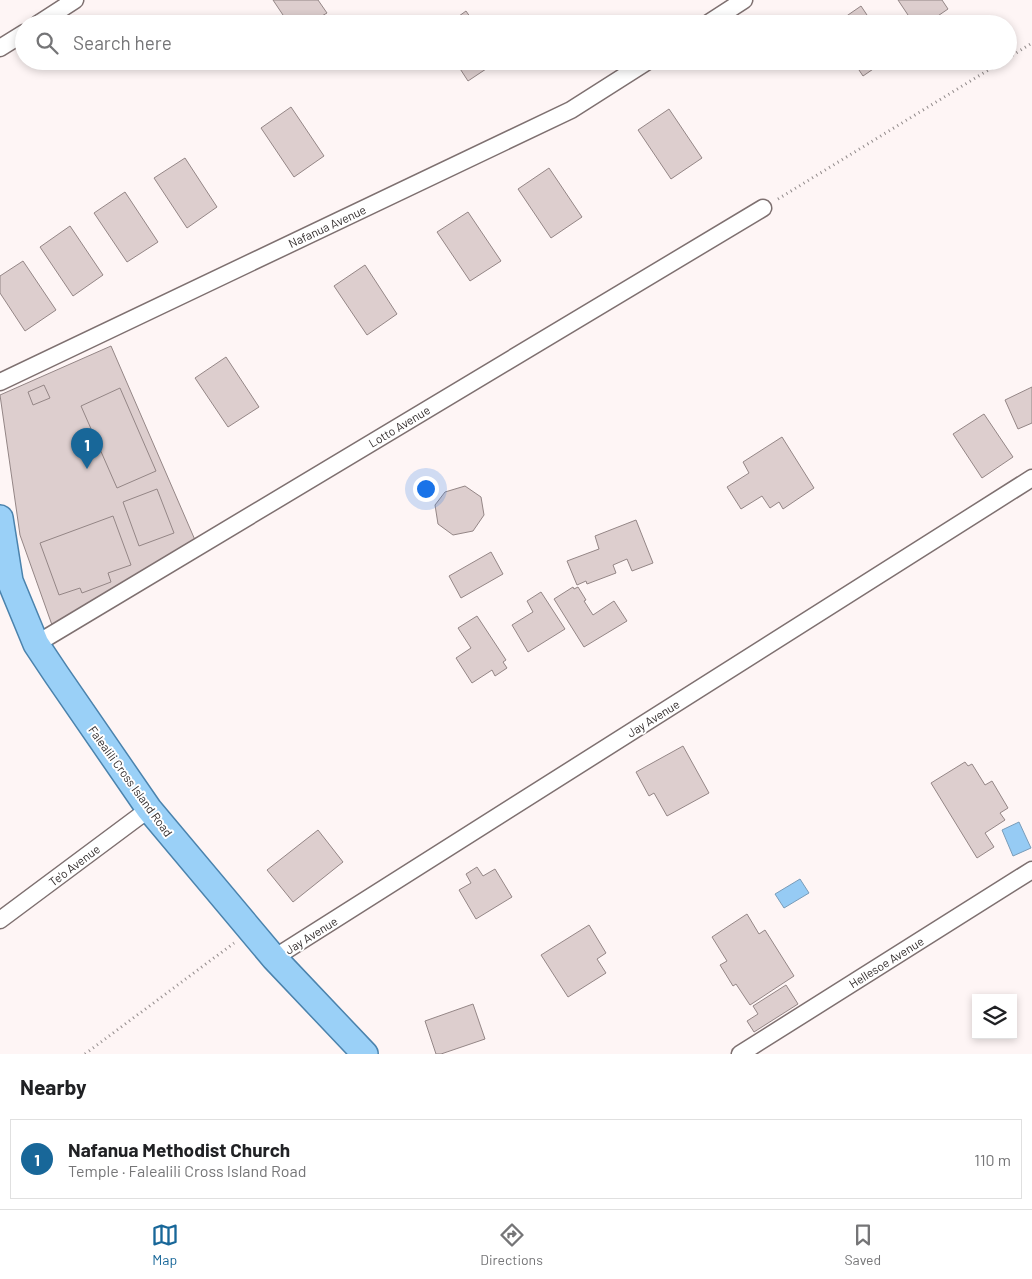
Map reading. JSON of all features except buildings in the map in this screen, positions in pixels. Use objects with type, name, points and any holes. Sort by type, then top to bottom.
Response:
[{"type":"main road","name":"Falealili Cross Island Road","points":[[0,518],[10,581],[36,644],[149,809],[250,931],[365,1054]]},
{"type":"street","points":[[52,15],[75,0]]},
{"type":"street","points":[[720,15],[744,0]]},
{"type":"street","points":[[0,48],[15,39]]},
{"type":"street","name":"Nafanua Avenue","points":[[0,382],[571,110],[634,70]]},
{"type":"street","name":"Lotto Avenue","points":[[36,644],[763,208]]},
{"type":"street","name":"Jay Avenue","points":[[274,958],[1032,478]]},
{"type":"street","name":"Te'o Avenue","points":[[0,920],[149,809]]},
{"type":"street","name":"Hellesoe Avenue","points":[[740,1054],[1032,870]]},
{"type":"path","points":[[1017,53],[1032,44]]},
{"type":"path","points":[[763,208],[988,70]]},
{"type":"path","points":[[85,1054],[250,931]]},
{"type":"water","points":[[1019,822],[1031,848],[1013,856],[1002,830]]},
{"type":"water","points":[[800,879],[809,893],[784,908],[775,894]]},
{"type":"place","name":"Nafanua Methodist Church","points":[[87,469]]}]
